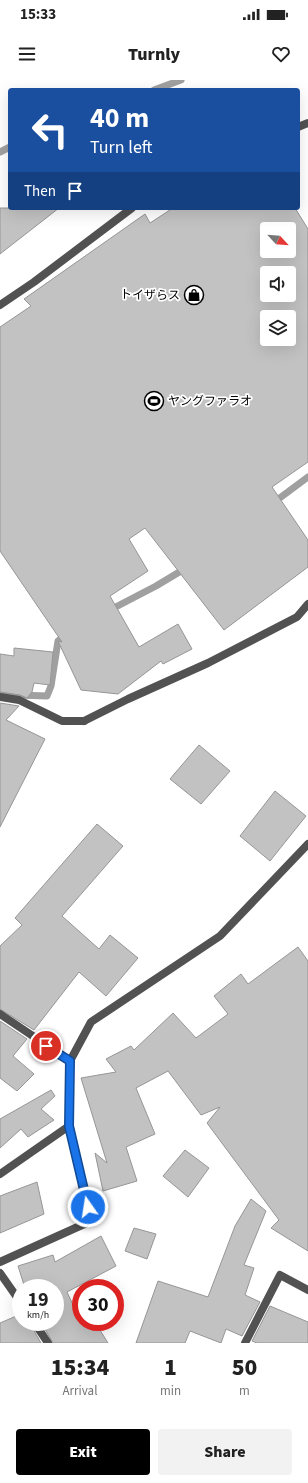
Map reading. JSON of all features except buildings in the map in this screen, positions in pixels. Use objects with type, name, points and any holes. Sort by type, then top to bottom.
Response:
[{"type":"street","points":[[0,305],[34,282],[129,210]]},
{"type":"street","points":[[0,697],[19,700],[62,721],[84,721],[128,699],[208,663],[297,617],[308,604]]},
{"type":"street","points":[[0,1262],[91,1221],[69,1126],[70,1061],[91,1022],[220,936],[308,844]]},
{"type":"street","points":[[0,1014],[70,1061]]},
{"type":"street","points":[[0,1174],[69,1126]]},
{"type":"street","points":[[0,1273],[12,1290]]},
{"type":"street","points":[[245,1343],[280,1275],[308,1290]]},
{"type":"street","points":[[40,1331],[48,1343]]},
{"type":"waterway","points":[[159,88],[181,80]]},
{"type":"waterway","points":[[0,152],[8,148]]},
{"type":"waterway","points":[[273,503],[308,477]]},
{"type":"waterway","points":[[108,611],[156,586],[186,568]]},
{"type":"waterway","points":[[0,690],[17,695],[47,696],[51,686],[58,641],[67,634]]},
{"type":"place","name":"トイザらス","points":[[194,295]]},
{"type":"place","name":"ヤングファラオ","points":[[154,401]]},
{"type":"route","points":[[46,1046],[70,1061],[69,1126],[88,1207]]}]
